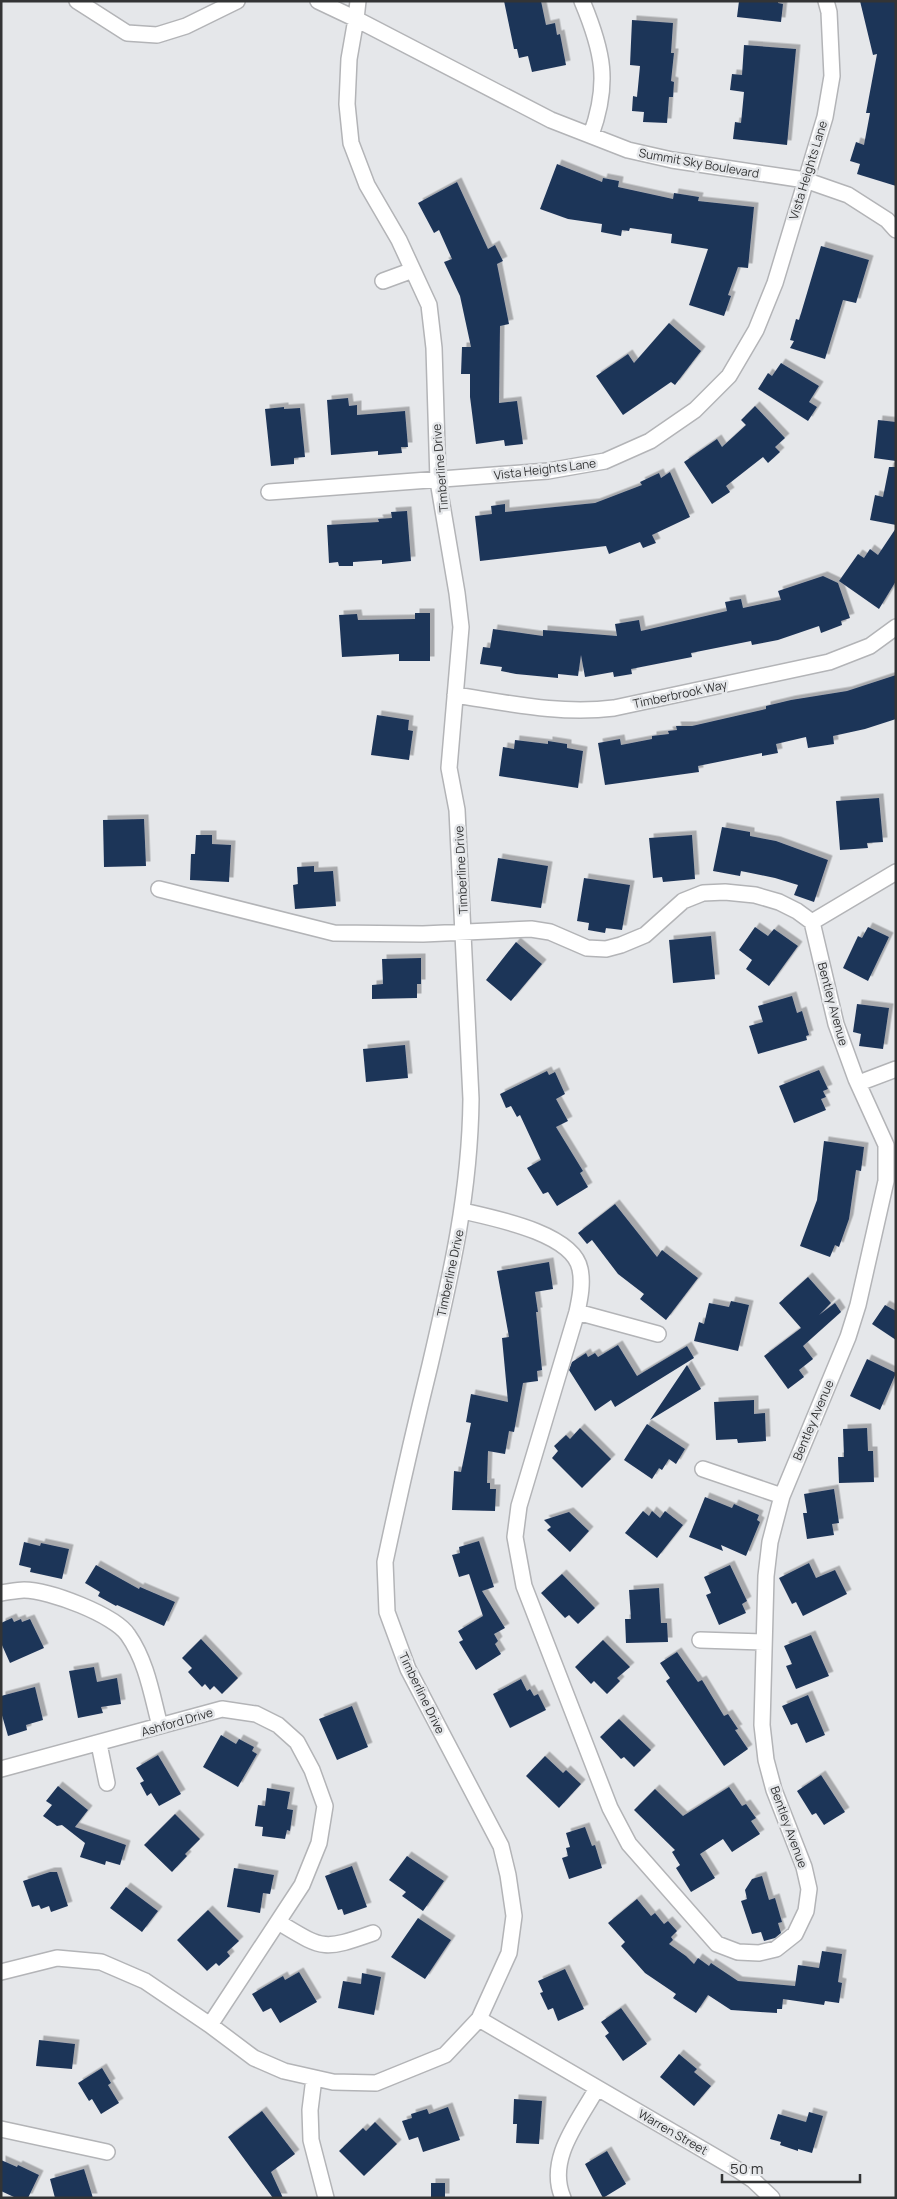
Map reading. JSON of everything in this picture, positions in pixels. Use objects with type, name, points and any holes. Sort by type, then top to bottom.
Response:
[{"type":"street","points":[[77,1],[127,33],[158,35],[186,26],[237,1]]},
{"type":"street","points":[[318,1],[356,19],[358,1]]},
{"type":"street","points":[[582,1],[592,24],[601,60],[603,91],[599,113],[591,135]]},
{"type":"street","name":"Vista Heights Lane","points":[[269,492],[438,481],[548,471],[605,461],[650,442],[696,410],[729,376],[756,330],[775,283],[804,180],[825,117],[832,76],[829,12],[826,1]]},
{"type":"street","name":"Summit Sky Boulevard","points":[[356,19],[551,120],[628,150],[672,160],[804,180],[848,195],[887,220],[896,230]]},
{"type":"street","name":"Timberline Drive","points":[[1,1972],[57,1958],[101,1962],[146,1981],[254,2058],[284,2071],[333,2082],[376,2083],[445,2055],[479,2019],[509,1952],[514,1916],[508,1875],[501,1846],[408,1669],[387,1612],[386,1562],[401,1488],[456,1253],[463,1211],[469,1166],[472,1099],[458,810],[449,768],[461,627],[438,481],[434,340],[429,305],[399,240],[366,185],[351,143],[347,104],[349,59],[356,19]]},
{"type":"street","points":[[384,281],[413,270]]},
{"type":"street","name":"Timberbrook Way","points":[[455,695],[558,710],[585,712],[614,708],[829,662],[870,646],[896,626]]},
{"type":"street","points":[[158,889],[334,932],[423,934],[531,929],[550,932],[587,948],[606,950],[645,935],[683,901],[703,893],[725,892],[755,895],[779,902],[797,911],[812,922],[896,872]]},
{"type":"street","name":"Bentley Avenue","points":[[463,1211],[515,1223],[553,1240],[569,1251],[580,1268],[582,1289],[577,1312],[519,1506],[515,1537],[524,1586],[610,1808],[629,1844],[717,1944],[738,1952],[759,1953],[776,1949],[795,1934],[806,1911],[809,1889],[804,1867],[784,1817],[766,1760],[762,1724],[763,1642],[766,1576],[770,1542],[782,1496],[848,1337],[858,1305],[886,1181],[886,1145],[836,1024],[812,922]]},
{"type":"street","points":[[859,1083],[896,1069]]},
{"type":"street","points":[[577,1312],[658,1334]]},
{"type":"street","points":[[702,1469],[782,1496]]},
{"type":"street","points":[[1,1593],[25,1590],[72,1600],[102,1616],[128,1634],[143,1662],[160,1726]]},
{"type":"street","points":[[700,1640],[763,1642]]},
{"type":"street","name":"Ashford Drive","points":[[1,1769],[99,1744],[222,1709],[256,1714],[278,1725],[298,1742],[312,1770],[325,1806],[320,1843],[302,1885],[210,2025]]},
{"type":"street","points":[[99,1744],[107,1783]]},
{"type":"street","points":[[278,1922],[320,1945],[341,1944],[373,1933]]},
{"type":"street","name":"Warren Street","points":[[479,2019],[738,2170],[753,2180],[772,2198]]},
{"type":"street","points":[[314,2078],[310,2110],[311,2140],[326,2198]]},
{"type":"street","points":[[559,2196],[557,2175],[559,2159],[597,2088]]},
{"type":"street","points":[[1,2129],[107,2152]]},
{"type":"building","points":[[504,1],[541,1],[546,25],[555,23],[557,35],[560,34],[566,65],[532,72],[528,56],[519,58],[517,49],[514,49]]},
{"type":"building","points":[[739,1],[778,1],[778,3],[783,4],[781,22],[737,17]]},
{"type":"building","points":[[860,1],[896,1],[896,186],[857,174],[860,164],[850,161],[856,142],[864,145],[870,113],[866,113],[877,54],[873,55]]},
{"type":"building","points":[[632,20],[673,23],[671,53],[674,53],[671,81],[674,82],[673,97],[669,97],[667,123],[643,122],[644,112],[632,111],[633,96],[637,97],[640,66],[630,65]]},
{"type":"building","points":[[744,45],[796,49],[787,145],[733,139],[735,122],[741,123],[744,92],[730,90],[732,74],[742,75]]},
{"type":"building","points":[[557,164],[602,182],[603,178],[619,181],[618,187],[673,199],[674,193],[699,197],[698,201],[754,207],[748,268],[738,267],[728,295],[731,296],[724,316],[689,305],[708,249],[671,243],[672,234],[630,228],[629,231],[622,230],[621,236],[601,232],[602,224],[568,219],[540,209]]},
{"type":"building","points":[[457,182],[488,249],[495,245],[503,261],[497,264],[509,324],[500,326],[499,403],[517,401],[523,444],[505,446],[504,440],[476,444],[470,397],[470,374],[461,374],[462,347],[471,347],[460,296],[444,262],[452,259],[439,230],[434,233],[418,203]]},
{"type":"building","points":[[821,246],[869,260],[856,303],[843,300],[825,359],[790,348],[794,341],[790,340],[796,319],[799,320]]},
{"type":"building","points":[[669,323],[701,351],[675,385],[671,382],[623,415],[596,376],[628,354],[634,363]]},
{"type":"building","points":[[781,363],[819,386],[809,402],[817,407],[808,421],[758,389],[768,373],[772,376]]},
{"type":"building","points":[[348,398],[349,406],[357,405],[357,415],[405,411],[408,447],[401,447],[402,453],[378,455],[378,451],[331,455],[327,400]]},
{"type":"building","points":[[755,406],[785,438],[775,447],[780,452],[768,463],[763,457],[726,486],[730,492],[712,504],[684,462],[717,439],[722,447],[746,425],[741,420]]},
{"type":"building","points":[[284,407],[284,409],[300,408],[305,457],[294,458],[294,464],[271,466],[265,409]]},
{"type":"building","points":[[878,420],[896,422],[896,461],[874,458]]},
{"type":"building","points":[[889,467],[896,467],[896,525],[870,520],[875,495],[883,497]]},
{"type":"building","points":[[670,472],[690,517],[652,535],[656,543],[643,548],[640,542],[609,554],[606,546],[480,561],[475,516],[492,514],[491,506],[505,504],[505,512],[595,503],[642,485],[640,482],[659,473],[661,478]]},
{"type":"building","points":[[407,511],[411,561],[382,564],[382,560],[353,562],[353,566],[339,566],[338,562],[329,563],[327,525],[379,522],[378,519],[392,518],[391,512]]},
{"type":"building","points":[[896,528],[896,581],[879,609],[839,581],[858,554],[864,558],[870,549],[878,555]]},
{"type":"building","points":[[823,576],[838,583],[850,618],[841,621],[842,625],[821,633],[819,626],[778,640],[752,645],[751,641],[691,653],[692,657],[631,669],[632,674],[614,677],[613,672],[585,677],[581,655],[578,676],[558,674],[558,678],[516,674],[501,671],[502,667],[480,664],[483,647],[490,648],[493,629],[543,636],[543,630],[617,636],[615,624],[639,620],[641,631],[727,611],[725,602],[741,599],[743,608],[781,600],[778,591]]},
{"type":"building","points":[[415,613],[430,613],[430,661],[399,661],[399,654],[342,657],[339,615],[357,614],[358,620],[415,619]]},
{"type":"building","points":[[896,675],[896,719],[865,729],[833,736],[834,744],[808,748],[806,737],[776,744],[778,753],[762,756],[762,753],[698,766],[699,772],[605,785],[598,743],[620,739],[621,745],[652,739],[652,736],[669,734],[668,731],[677,730],[676,726],[692,726],[766,709],[766,706],[791,700],[847,691]]},
{"type":"building","points":[[377,715],[409,720],[408,730],[413,731],[409,760],[371,755]]},
{"type":"building","points":[[515,740],[548,744],[548,741],[567,744],[567,748],[583,751],[578,788],[499,776],[503,747],[514,749]]},
{"type":"building","points":[[879,798],[883,842],[867,843],[868,848],[840,850],[836,801]]},
{"type":"building","points":[[144,819],[146,866],[104,867],[103,820]]},
{"type":"building","points":[[722,827],[750,832],[750,836],[776,841],[828,860],[814,902],[794,895],[798,885],[741,871],[740,876],[713,871]]},
{"type":"building","points":[[196,835],[212,835],[212,844],[231,845],[229,882],[190,880],[191,854],[195,854]]},
{"type":"building","points":[[692,835],[695,879],[663,882],[662,877],[653,878],[649,838]]},
{"type":"building","points":[[498,858],[548,866],[541,908],[491,901]]},
{"type":"building","points":[[314,866],[314,872],[333,871],[336,906],[295,909],[293,885],[298,884],[297,867]]},
{"type":"building","points":[[584,878],[630,885],[622,930],[606,928],[605,933],[588,930],[589,923],[577,921]]},
{"type":"building","points":[[755,927],[768,936],[774,929],[798,946],[769,986],[746,969],[752,960],[739,950]]},
{"type":"building","points":[[868,927],[889,937],[868,981],[843,968],[858,936],[862,938]]},
{"type":"building","points":[[711,936],[715,979],[673,983],[669,940]]},
{"type":"building","points":[[516,942],[542,964],[511,1001],[486,980]]},
{"type":"building","points":[[421,958],[421,984],[417,984],[417,998],[372,999],[372,985],[383,984],[382,959]]},
{"type":"building","points":[[792,996],[797,1013],[802,1011],[809,1035],[806,1036],[807,1040],[758,1054],[749,1026],[763,1022],[758,1006]]},
{"type":"building","points":[[857,1004],[889,1008],[883,1049],[859,1046],[861,1034],[853,1032]]},
{"type":"building","points":[[405,1045],[408,1078],[366,1082],[363,1049]]},
{"type":"building","points":[[819,1070],[828,1089],[823,1091],[826,1097],[821,1099],[826,1110],[794,1123],[779,1086]]},
{"type":"building","points":[[547,1071],[549,1075],[555,1072],[565,1094],[556,1099],[568,1121],[556,1127],[583,1171],[580,1173],[588,1187],[557,1206],[548,1192],[543,1194],[527,1168],[541,1160],[520,1115],[517,1117],[511,1106],[506,1108],[500,1094]]},
{"type":"building","points":[[824,1141],[864,1147],[861,1171],[856,1170],[849,1219],[839,1247],[835,1245],[830,1257],[800,1246],[817,1200]]},
{"type":"building","points":[[615,1204],[657,1257],[662,1250],[698,1278],[666,1320],[640,1299],[644,1294],[618,1274],[592,1240],[587,1244],[578,1233]]},
{"type":"building","points":[[549,1262],[553,1289],[535,1292],[542,1370],[537,1371],[538,1381],[523,1383],[514,1432],[509,1431],[505,1454],[488,1451],[487,1483],[490,1483],[490,1489],[496,1489],[495,1511],[452,1510],[454,1471],[461,1472],[471,1423],[466,1422],[471,1394],[508,1402],[502,1338],[509,1337],[497,1271]]},
{"type":"building","points":[[808,1277],[831,1303],[819,1315],[835,1303],[841,1312],[803,1346],[813,1359],[799,1370],[804,1377],[788,1389],[764,1356],[801,1328],[779,1303]]},
{"type":"building","points":[[731,1301],[749,1305],[738,1351],[694,1341],[699,1322],[704,1324],[709,1303],[729,1307]]},
{"type":"building","points":[[885,1305],[896,1311],[896,1340],[872,1324]]},
{"type":"building","points":[[618,1345],[637,1376],[687,1346],[694,1358],[615,1407],[611,1400],[595,1411],[569,1370],[572,1362],[586,1353],[588,1357],[595,1353],[598,1357]]},
{"type":"building","points":[[867,1359],[896,1373],[880,1410],[850,1396]]},
{"type":"building","points":[[687,1365],[701,1389],[650,1420]]},
{"type":"building","points":[[754,1400],[754,1414],[765,1413],[766,1441],[738,1443],[737,1439],[716,1440],[714,1402]]},
{"type":"building","points":[[647,1424],[685,1449],[676,1464],[669,1459],[662,1470],[659,1468],[652,1479],[624,1460]]},
{"type":"building","points":[[580,1428],[611,1459],[582,1488],[552,1458],[558,1451],[554,1446],[566,1435],[570,1439]]},
{"type":"building","points":[[867,1428],[868,1451],[873,1451],[874,1482],[839,1483],[838,1457],[844,1457],[843,1429]]},
{"type":"building","points":[[834,1489],[839,1523],[832,1524],[834,1535],[807,1539],[803,1513],[807,1513],[804,1494]]},
{"type":"building","points":[[705,1497],[732,1508],[734,1504],[759,1515],[757,1520],[760,1522],[746,1556],[721,1545],[723,1551],[689,1537]]},
{"type":"building","points":[[643,1511],[649,1516],[652,1511],[660,1518],[665,1511],[683,1525],[657,1558],[625,1533]]},
{"type":"building","points":[[569,1512],[589,1531],[570,1552],[547,1530],[551,1527],[544,1520]]},
{"type":"building","points":[[479,1541],[494,1587],[482,1591],[505,1628],[494,1634],[498,1641],[495,1644],[501,1654],[476,1670],[459,1642],[463,1640],[458,1631],[483,1616],[469,1574],[459,1577],[452,1555],[460,1553],[459,1547]]},
{"type":"building","points":[[24,1542],[40,1546],[41,1543],[69,1549],[62,1579],[30,1572],[31,1568],[19,1565]]},
{"type":"building","points":[[809,1563],[816,1578],[835,1570],[847,1594],[803,1616],[796,1602],[792,1604],[779,1578]]},
{"type":"building","points":[[96,1565],[139,1589],[140,1587],[175,1602],[164,1626],[116,1606],[98,1596],[100,1592],[85,1583]]},
{"type":"building","points":[[730,1565],[747,1601],[742,1604],[746,1613],[719,1625],[706,1595],[711,1593],[704,1577]]},
{"type":"building","points":[[562,1574],[595,1608],[578,1624],[569,1615],[565,1618],[541,1593]]},
{"type":"building","points":[[659,1588],[661,1623],[667,1623],[668,1642],[626,1643],[625,1619],[631,1619],[629,1590]]},
{"type":"building","points":[[12,1618],[14,1622],[21,1619],[22,1622],[30,1619],[44,1648],[10,1663],[1,1643],[1,1623]]},
{"type":"building","points":[[811,1635],[829,1676],[796,1689],[786,1666],[792,1664],[784,1646]]},
{"type":"building","points":[[201,1639],[238,1678],[222,1694],[214,1686],[210,1690],[205,1684],[202,1687],[188,1672],[192,1668],[182,1658]]},
{"type":"building","points":[[603,1640],[630,1667],[617,1678],[620,1681],[607,1694],[594,1681],[591,1684],[575,1667]]},
{"type":"building","points":[[677,1652],[698,1682],[702,1680],[724,1716],[728,1714],[738,1729],[735,1730],[748,1749],[724,1766],[666,1681],[670,1678],[660,1663]]},
{"type":"building","points":[[94,1667],[97,1682],[117,1678],[121,1704],[101,1707],[103,1713],[78,1718],[69,1671]]},
{"type":"building","points":[[521,1679],[527,1691],[530,1689],[534,1696],[538,1694],[546,1710],[510,1728],[493,1694]]},
{"type":"building","points":[[35,1687],[43,1720],[26,1725],[27,1730],[8,1736],[1,1712],[1,1696]]},
{"type":"building","points":[[808,1695],[825,1735],[806,1743],[797,1723],[791,1725],[782,1706]]},
{"type":"building","points":[[352,1706],[368,1747],[337,1760],[319,1719]]},
{"type":"building","points":[[619,1719],[651,1750],[634,1767],[624,1757],[621,1759],[600,1737]]},
{"type":"building","points":[[221,1735],[236,1744],[239,1739],[254,1747],[252,1751],[257,1754],[238,1787],[203,1767]]},
{"type":"building","points":[[158,1755],[181,1794],[159,1806],[151,1793],[147,1796],[140,1783],[144,1781],[136,1768]]},
{"type":"building","points":[[545,1756],[563,1773],[566,1770],[581,1784],[559,1808],[526,1776]]},
{"type":"building","points":[[821,1775],[845,1812],[824,1825],[816,1813],[812,1815],[797,1791]]},
{"type":"building","points":[[58,1786],[88,1810],[75,1827],[126,1845],[120,1865],[106,1861],[105,1865],[80,1857],[85,1843],[62,1825],[57,1826],[43,1816],[52,1805],[46,1801]]},
{"type":"building","points":[[729,1787],[742,1806],[746,1804],[756,1818],[751,1821],[760,1834],[732,1852],[723,1839],[700,1854],[715,1878],[691,1892],[676,1868],[680,1865],[672,1852],[675,1850],[634,1810],[655,1789],[683,1816]]},
{"type":"building","points":[[267,1788],[290,1792],[287,1809],[293,1810],[290,1831],[287,1830],[285,1839],[262,1836],[263,1827],[255,1826],[258,1805],[265,1806]]},
{"type":"building","points":[[175,1814],[200,1839],[185,1854],[187,1856],[172,1872],[144,1845]]},
{"type":"building","points":[[585,1827],[592,1846],[595,1845],[602,1868],[569,1879],[562,1858],[568,1856],[566,1848],[570,1847],[566,1833]]},
{"type":"building","points":[[407,1856],[444,1881],[423,1911],[402,1896],[406,1892],[389,1880]]},
{"type":"building","points":[[352,1866],[367,1907],[344,1915],[342,1909],[338,1910],[325,1876]]},
{"type":"building","points":[[234,1868],[274,1875],[270,1894],[263,1893],[260,1913],[227,1907]]},
{"type":"building","points":[[50,1872],[57,1872],[68,1906],[51,1912],[49,1906],[41,1909],[39,1905],[32,1907],[23,1881]]},
{"type":"building","points":[[762,1876],[769,1900],[775,1898],[782,1922],[778,1923],[781,1933],[775,1938],[764,1941],[761,1932],[752,1934],[741,1901],[747,1899],[745,1890],[752,1879]]},
{"type":"building","points":[[126,1887],[158,1911],[142,1932],[110,1908]]},
{"type":"building","points":[[637,1899],[651,1916],[655,1913],[664,1924],[668,1921],[677,1931],[671,1937],[673,1940],[669,1944],[694,1964],[698,1958],[709,1966],[711,1963],[738,1981],[795,1986],[798,1965],[819,1968],[822,1951],[842,1954],[838,1982],[842,1983],[839,2003],[825,2001],[824,2005],[783,1999],[782,2009],[777,2009],[777,2013],[731,2010],[708,1995],[696,2013],[673,1998],[676,1994],[645,1973],[621,1946],[625,1942],[608,1923]]},
{"type":"building","points":[[208,1910],[239,1941],[227,1952],[230,1956],[219,1966],[216,1963],[207,1971],[177,1940]]},
{"type":"building","points":[[418,1918],[451,1940],[425,1979],[391,1957]]},
{"type":"building","points":[[565,1969],[584,2009],[558,2021],[553,2008],[548,2010],[540,1993],[543,1992],[538,1981]]},
{"type":"building","points":[[299,1972],[317,2002],[280,2023],[271,2008],[263,2012],[252,1994],[283,1976],[285,1980]]},
{"type":"building","points":[[362,1973],[381,1977],[374,2015],[338,2008],[343,1981],[361,1984]]},
{"type":"building","points":[[621,2008],[647,2044],[623,2061],[605,2036],[609,2033],[601,2022]]},
{"type":"building","points":[[39,2040],[75,2044],[72,2069],[36,2066]]},
{"type":"building","points":[[679,2054],[697,2069],[694,2072],[711,2086],[694,2106],[660,2077]]},
{"type":"building","points":[[102,2068],[111,2083],[108,2085],[119,2103],[101,2114],[92,2099],[89,2101],[78,2083]]},
{"type":"building","points":[[514,2099],[542,2101],[539,2144],[516,2143],[517,2124],[513,2124]]},
{"type":"building","points":[[448,2107],[460,2140],[423,2152],[418,2137],[409,2140],[402,2121],[412,2118],[411,2114],[427,2109],[429,2114]]},
{"type":"building","points":[[262,2111],[295,2154],[271,2172],[283,2198],[273,2198],[228,2137]]},
{"type":"building","points":[[809,2112],[823,2116],[812,2153],[780,2145],[781,2142],[770,2139],[778,2114],[806,2122]]},
{"type":"building","points":[[375,2122],[397,2144],[364,2176],[339,2151],[363,2128],[366,2131]]},
{"type":"building","points":[[607,2151],[626,2184],[603,2198],[585,2164]]},
{"type":"building","points":[[1,2160],[17,2167],[18,2165],[39,2175],[28,2198],[16,2198],[1,2191]]},
{"type":"building","points":[[84,2169],[93,2198],[55,2198],[50,2179]]},
{"type":"building","points":[[431,2183],[445,2183],[445,2198],[431,2198]]}]
